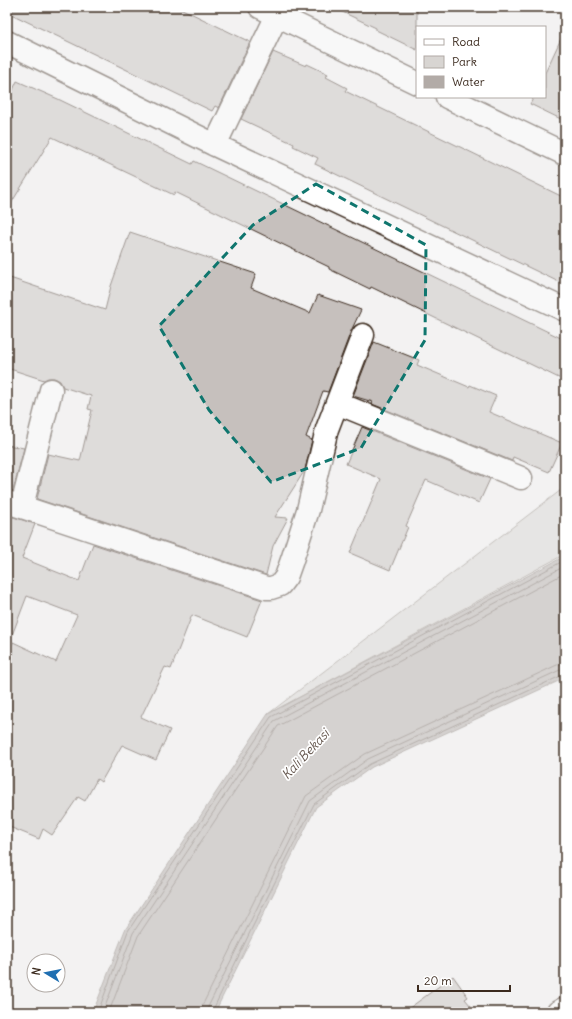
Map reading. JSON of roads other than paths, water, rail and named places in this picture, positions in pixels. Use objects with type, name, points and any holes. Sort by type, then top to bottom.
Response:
[{"type":"street","points":[[215,145],[272,10],[416,82]]},
{"type":"street","points":[[7,42],[215,145],[565,310]]},
{"type":"street","points":[[449,98],[565,154]]},
{"type":"street","points":[[51,390],[15,504],[266,588],[272,588],[280,585],[286,577],[308,510],[327,428],[363,335]]},
{"type":"street","points":[[336,403],[521,478]]},
{"type":"street","points":[[558,1012],[565,1008]]},
{"type":"water","name":"Kali Bekasi","points":[[565,556],[565,678],[372,767],[316,807],[215,1012],[93,1012],[125,930],[268,714]]}]
